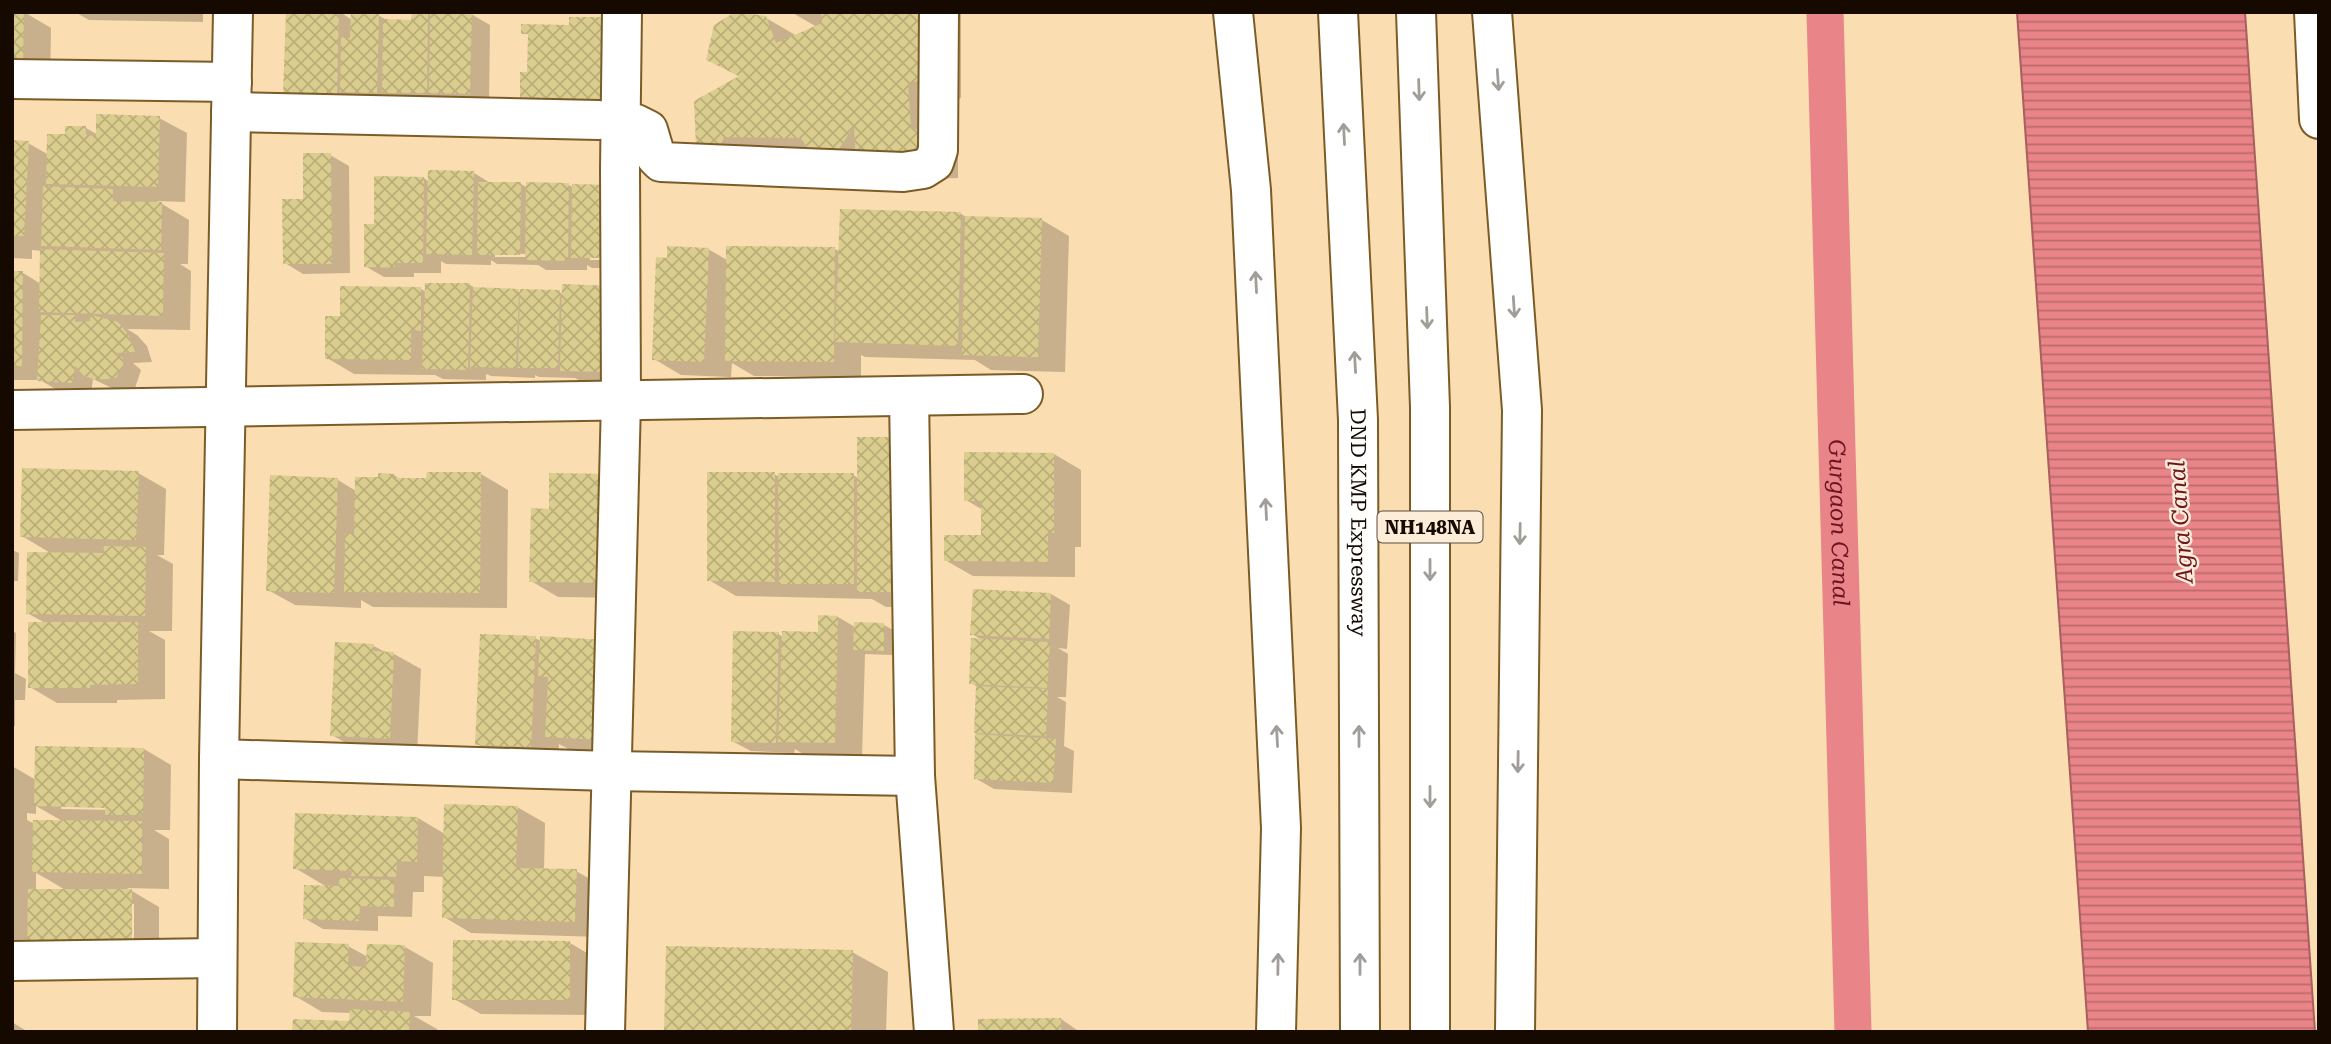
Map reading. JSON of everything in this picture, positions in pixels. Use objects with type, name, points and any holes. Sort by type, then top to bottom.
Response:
[{"type":"main road","points":[[217,1032],[219,759],[233,12]]},
{"type":"main road","points":[[605,1032],[621,401],[610,122],[622,12]]},
{"type":"main road","points":[[12,79],[232,97],[636,124],[648,130],[656,157],[661,162],[903,172],[923,169],[934,162],[938,150],[939,12]]},
{"type":"main road","points":[[1233,12],[1251,190],[1280,814],[1276,1032]]},
{"type":"main road","points":[[1492,12],[1522,411],[1515,1032]]},
{"type":"main road","points":[[2316,16],[2319,119]]},
{"type":"main road","name":"NH148NA","points":[[1416,17],[1430,407],[1430,1032]]},
{"type":"main road","name":"DND KMP Expressway","points":[[1339,22],[1358,420],[1360,1032]]},
{"type":"main road","points":[[12,410],[1023,394]]},
{"type":"main road","points":[[909,396],[915,776],[934,1032]]},
{"type":"main road","points":[[219,759],[610,771],[915,776]]},
{"type":"main road","points":[[12,961],[217,958]]},
{"type":"water","name":"Agra Canal","points":[[2017,12],[2245,12],[2315,1032],[2088,1032]]},
{"type":"building","points":[[12,12],[24,12],[23,69],[12,69]]},
{"type":"building","points":[[286,12],[339,12],[337,96],[283,94]]},
{"type":"building","points":[[412,12],[428,12],[427,93],[382,93],[383,19],[411,20]]},
{"type":"building","points":[[430,12],[472,13],[470,94],[429,93]]},
{"type":"building","points":[[735,12],[766,16],[776,43],[822,23],[821,12],[927,12],[926,78],[908,84],[911,129],[923,130],[923,158],[856,161],[854,126],[837,152],[810,152],[801,138],[724,137],[720,146],[696,147],[694,101],[739,76],[706,60],[714,25]]},
{"type":"building","points":[[351,13],[379,14],[377,93],[340,92],[341,37],[350,38]]},
{"type":"building","points":[[569,17],[613,17],[612,109],[520,107],[520,72],[527,72],[528,34],[521,34],[521,24],[569,25]]},
{"type":"building","points":[[96,114],[160,116],[158,187],[46,184],[47,134],[65,134],[65,126],[86,126],[86,135],[96,136]]},
{"type":"building","points":[[12,140],[29,141],[24,236],[12,236]]},
{"type":"building","points":[[303,153],[331,153],[332,264],[283,264],[282,199],[303,199]]},
{"type":"building","points":[[428,170],[474,171],[472,255],[426,254]]},
{"type":"building","points":[[374,176],[424,177],[423,263],[395,263],[395,268],[364,267],[364,224],[374,224]]},
{"type":"building","points":[[478,182],[521,182],[520,255],[477,255]]},
{"type":"building","points":[[526,182],[569,183],[568,261],[525,260]]},
{"type":"building","points":[[572,184],[615,185],[614,258],[571,258]]},
{"type":"building","points":[[43,186],[113,189],[113,201],[162,202],[161,250],[41,246]]},
{"type":"building","points":[[840,209],[961,212],[958,346],[835,342]]},
{"type":"building","points":[[965,216],[1042,218],[1038,357],[962,355]]},
{"type":"building","points":[[667,246],[709,248],[704,362],[652,360],[656,257],[667,258]]},
{"type":"building","points":[[726,246],[835,247],[834,362],[725,361]]},
{"type":"building","points":[[40,249],[164,253],[163,316],[39,312]]},
{"type":"building","points":[[12,271],[23,271],[22,366],[12,366]]},
{"type":"building","points":[[425,283],[470,283],[468,370],[422,369]]},
{"type":"building","points":[[562,284],[612,286],[610,372],[560,371]]},
{"type":"building","points":[[340,286],[421,287],[421,331],[411,330],[411,360],[325,359],[325,316],[340,316]]},
{"type":"building","points":[[473,287],[519,289],[516,368],[470,367]]},
{"type":"building","points":[[520,289],[560,290],[558,368],[518,368]]},
{"type":"building","points":[[41,315],[75,315],[75,322],[90,321],[91,315],[118,322],[128,334],[135,352],[117,353],[123,358],[123,365],[116,378],[96,380],[84,376],[75,366],[72,383],[37,381]]},
{"type":"building","points":[[857,437],[901,437],[901,592],[857,592]]},
{"type":"building","points":[[964,452],[1054,453],[1054,533],[1048,532],[1048,562],[944,561],[944,535],[981,535],[981,501],[964,501]]},
{"type":"building","points":[[22,468],[139,471],[136,540],[20,537]]},
{"type":"building","points":[[427,472],[481,472],[480,593],[344,592],[345,534],[354,534],[355,477],[378,477],[378,473],[394,474],[394,478],[426,478]]},
{"type":"building","points":[[707,472],[775,472],[775,582],[707,581]]},
{"type":"building","points":[[549,473],[609,474],[606,583],[529,582],[531,508],[549,509]]},
{"type":"building","points":[[778,473],[854,473],[854,584],[779,584]]},
{"type":"building","points":[[270,475],[338,478],[334,593],[266,591]]},
{"type":"building","points":[[104,546],[146,547],[145,616],[26,614],[27,552],[103,553]]},
{"type":"building","points":[[973,589],[1051,593],[1049,639],[970,635]]},
{"type":"building","points":[[818,615],[838,616],[835,743],[778,742],[782,631],[818,632]]},
{"type":"building","points":[[28,622],[138,622],[138,684],[90,685],[90,688],[28,688]]},
{"type":"building","points":[[854,622],[884,623],[884,651],[853,650]]},
{"type":"building","points":[[733,631],[779,632],[776,743],[731,742]]},
{"type":"building","points":[[480,634],[536,636],[531,747],[475,745]]},
{"type":"building","points":[[540,636],[606,640],[600,740],[545,737],[548,677],[538,676]]},
{"type":"building","points":[[971,638],[1050,642],[1047,688],[969,684]]},
{"type":"building","points":[[335,642],[374,644],[374,651],[394,652],[390,739],[330,736]]},
{"type":"building","points":[[976,686],[1048,689],[1046,736],[974,733]]},
{"type":"building","points":[[975,734],[1056,739],[1053,783],[974,779]]},
{"type":"building","points":[[35,746],[144,748],[143,815],[105,815],[105,808],[34,806]]},
{"type":"building","points":[[444,804],[518,806],[516,868],[577,869],[575,922],[442,918]]},
{"type":"building","points":[[295,813],[418,817],[417,862],[397,861],[396,877],[351,876],[352,871],[293,869]]},
{"type":"building","points":[[33,820],[142,821],[142,874],[32,872]]},
{"type":"building","points":[[339,878],[394,880],[394,907],[360,906],[359,921],[303,919],[304,885],[339,886]]},
{"type":"building","points":[[28,889],[132,889],[132,954],[27,954]]},
{"type":"building","points":[[453,940],[570,941],[570,1000],[452,1000]]},
{"type":"building","points":[[295,942],[349,944],[348,966],[366,967],[367,944],[405,945],[403,1002],[293,997]]},
{"type":"building","points":[[666,946],[853,950],[851,1032],[664,1032]]},
{"type":"building","points":[[350,1009],[410,1012],[409,1032],[292,1032],[293,1019],[349,1021]]},
{"type":"building","points":[[1061,1018],[1061,1032],[978,1032],[978,1019]]},
{"type":"waterway","name":"Gurgaon Canal","points":[[1825,12],[1853,1032]]}]
